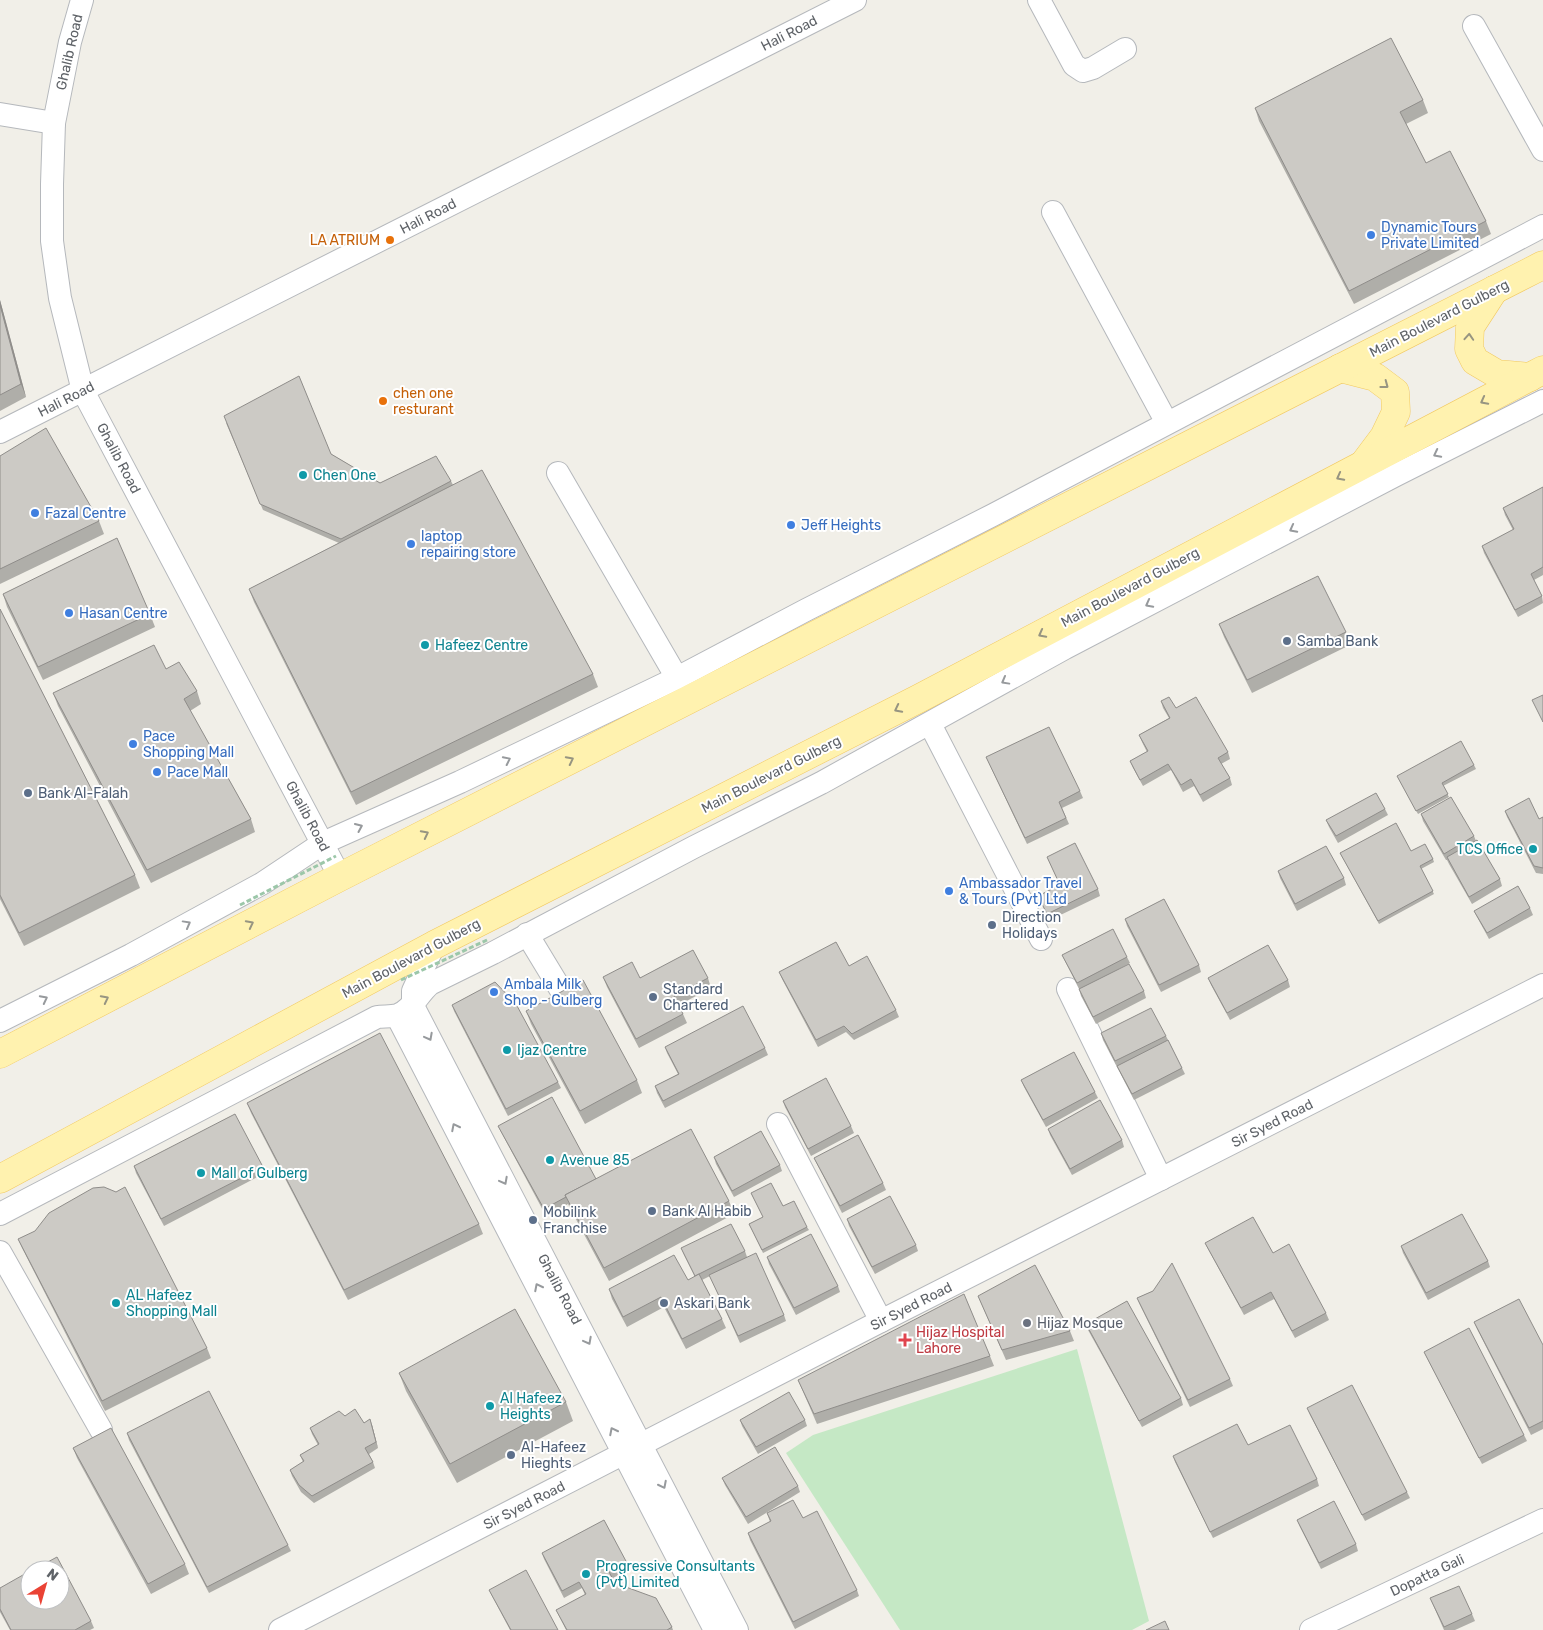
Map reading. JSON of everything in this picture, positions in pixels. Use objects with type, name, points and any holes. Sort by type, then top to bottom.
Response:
[{"type":"main road","name":"Main Boulevard Gulberg","points":[[0,1054],[333,859],[1340,368],[1543,265]]},
{"type":"main road","points":[[1494,290],[1470,327],[1469,349],[1475,360],[1497,374],[1536,374]]},
{"type":"main road","points":[[1340,368],[1375,377],[1396,392],[1396,412],[1384,437],[1364,464]]},
{"type":"main road","name":"Main Boulevard Gulberg","points":[[0,1178],[434,945],[926,694],[1536,374]]},
{"type":"street","name":"Ghalib Road","points":[[82,0],[70,42],[54,123],[52,241],[60,298],[83,391],[333,859]]},
{"type":"street","name":"Hali Road","points":[[0,432],[855,0]]},
{"type":"street","points":[[1039,0],[1074,65],[1083,71],[1093,68],[1125,49]]},
{"type":"street","points":[[1474,26],[1543,150]]},
{"type":"street","points":[[0,114],[54,123]]},
{"type":"street","points":[[1053,212],[1167,423]]},
{"type":"street","points":[[0,1021],[131,955],[263,882],[333,859],[460,782],[677,678],[993,515],[1543,226]]},
{"type":"street","points":[[0,1214],[377,1017],[405,1011],[430,984],[821,783],[1073,644],[1543,401]]},
{"type":"street","points":[[558,473],[677,678]]},
{"type":"street","points":[[930,724],[1041,939]]},
{"type":"street","points":[[527,934],[567,1000]]},
{"type":"street","points":[[405,1011],[434,945]]},
{"type":"street","name":"Sir Syed Road","points":[[280,1630],[881,1321],[1543,985]]},
{"type":"street","points":[[1068,989],[1161,1179]]},
{"type":"street","name":"Ghalib Road","points":[[405,1011],[633,1449],[737,1630]]},
{"type":"street","points":[[778,1124],[881,1321]]},
{"type":"street","points":[[0,1252],[101,1430]]},
{"type":"street","name":"Ghalib Road","points":[[633,1449],[715,1630]]},
{"type":"street","name":"Dopatta Gali","points":[[1311,1630],[1543,1520]]},
{"type":"path","points":[[240,905],[333,859]]},
{"type":"path","points":[[400,980],[487,940]]},
{"type":"green space","points":[[1077,1349],[1149,1621],[1132,1630],[900,1630],[786,1453],[813,1435]]},
{"type":"building","points":[[1391,38],[1423,100],[1400,112],[1426,163],[1450,151],[1486,221],[1349,291],[1255,108]]},
{"type":"building","points":[[0,305],[21,384],[0,395]]},
{"type":"building","name":"Chen One","points":[[299,376],[331,454],[380,483],[436,456],[451,481],[341,539],[260,504],[224,416]]},
{"type":"building","points":[[46,428],[99,521],[0,569],[0,456]]},
{"type":"building","name":"Hafeez Centre","points":[[482,470],[593,674],[351,792],[249,589]]},
{"type":"building","points":[[1543,487],[1543,567],[1531,574],[1542,596],[1515,610],[1482,546],[1514,529],[1503,508]]},
{"type":"building","points":[[117,538],[150,614],[38,667],[3,594]]},
{"type":"building","name":"Samba Bank","points":[[1318,576],[1346,632],[1247,680],[1219,624]]},
{"type":"building","points":[[0,609],[135,875],[19,933],[0,895]]},
{"type":"building","name":"Pace Mall","points":[[154,645],[166,669],[179,662],[197,691],[184,699],[251,819],[147,870],[53,693]]},
{"type":"building","points":[[1543,695],[1543,722],[1532,700]]},
{"type":"building","points":[[1169,697],[1176,708],[1196,697],[1228,752],[1218,758],[1230,778],[1200,795],[1191,779],[1181,785],[1168,764],[1140,780],[1130,761],[1148,751],[1139,735],[1170,718],[1161,701]]},
{"type":"building","points":[[1049,727],[1080,791],[1059,802],[1066,818],[1025,838],[986,757]]},
{"type":"building","points":[[1461,741],[1474,765],[1442,783],[1448,794],[1416,811],[1397,776]]},
{"type":"building","points":[[1376,793],[1385,809],[1336,836],[1326,820]]},
{"type":"building","points":[[1451,797],[1474,836],[1444,854],[1421,814]]},
{"type":"building","name":"TCS Office","points":[[1529,798],[1539,819],[1543,817],[1543,868],[1534,866],[1505,811]]},
{"type":"building","points":[[1396,823],[1411,851],[1425,844],[1433,859],[1420,866],[1433,891],[1378,921],[1340,853]]},
{"type":"building","points":[[1477,840],[1500,879],[1469,897],[1447,857]]},
{"type":"building","points":[[1075,843],[1098,889],[1047,914],[1038,896],[1060,885],[1047,857]]},
{"type":"building","points":[[1326,846],[1344,878],[1295,904],[1278,871]]},
{"type":"building","points":[[1518,886],[1530,908],[1487,933],[1474,911]]},
{"type":"building","points":[[1164,899],[1199,965],[1159,985],[1125,919]]},
{"type":"building","points":[[1113,929],[1127,957],[1077,983],[1062,955]]},
{"type":"building","points":[[836,942],[849,966],[867,956],[896,1010],[852,1034],[844,1026],[816,1040],[779,972]]},
{"type":"building","points":[[1268,945],[1288,980],[1227,1013],[1208,978]]},
{"type":"building","name":"Standard Chartered","points":[[693,950],[708,978],[674,996],[683,1014],[636,1039],[603,977],[632,962],[640,978]]},
{"type":"building","points":[[1129,964],[1144,991],[1093,1017],[1079,989]]},
{"type":"building","points":[[583,980],[637,1080],[580,1111],[526,1011]]},
{"type":"building","name":"Ijaz Centre","points":[[495,982],[516,1004],[558,1082],[506,1109],[452,1005]]},
{"type":"building","points":[[743,1006],[765,1048],[663,1101],[655,1086],[679,1074],[665,1047]]},
{"type":"building","points":[[1151,1008],[1166,1036],[1115,1061],[1101,1033]]},
{"type":"building","points":[[380,1033],[479,1224],[344,1290],[247,1103]]},
{"type":"building","points":[[1168,1040],[1182,1068],[1132,1094],[1117,1066]]},
{"type":"building","points":[[1074,1052],[1095,1092],[1043,1120],[1021,1080]]},
{"type":"building","points":[[826,1078],[851,1126],[808,1149],[783,1101]]},
{"type":"building","name":"Avenue 85","points":[[552,1097],[596,1179],[565,1195],[566,1197],[544,1209],[498,1126]]},
{"type":"building","points":[[1100,1100],[1122,1140],[1070,1169],[1048,1129]]},
{"type":"building","name":"Mall of Gulberg","points":[[235,1114],[263,1167],[161,1219],[134,1166]]},
{"type":"building","name":"Bank Al Habib","points":[[691,1129],[729,1201],[604,1268],[565,1195]]},
{"type":"building","points":[[761,1131],[780,1165],[732,1191],[714,1157]]},
{"type":"building","points":[[858,1135],[883,1183],[840,1206],[814,1158]]},
{"type":"building","points":[[771,1183],[783,1206],[794,1201],[807,1227],[762,1250],[749,1224],[763,1217],[751,1193]]},
{"type":"building","name":"AL Hafeez Shopping Mall","points":[[104,1187],[116,1192],[125,1187],[207,1348],[102,1401],[18,1239],[35,1231],[49,1213],[93,1188]]},
{"type":"building","points":[[890,1196],[916,1245],[872,1267],[847,1219]]},
{"type":"building","points":[[1462,1214],[1488,1261],[1426,1293],[1401,1246]]},
{"type":"building","points":[[1253,1217],[1273,1253],[1289,1244],[1326,1313],[1292,1331],[1271,1292],[1241,1308],[1205,1243]]},
{"type":"building","points":[[731,1224],[745,1251],[695,1276],[681,1248]]},
{"type":"building","points":[[811,1234],[838,1286],[794,1308],[767,1257]]},
{"type":"building","points":[[756,1253],[784,1315],[738,1336],[709,1275]]},
{"type":"building","name":"Askari Bank","points":[[674,1255],[688,1280],[699,1274],[722,1319],[682,1339],[661,1297],[623,1317],[609,1289]]},
{"type":"building","points":[[1172,1263],[1230,1379],[1188,1400],[1137,1298],[1153,1291]]},
{"type":"building","name":"Hijaz Mosque","points":[[1035,1265],[1070,1331],[1002,1350],[978,1296]]},
{"type":"building","points":[[964,1294],[990,1356],[814,1414],[798,1380]]},
{"type":"building","points":[[1519,1299],[1543,1345],[1543,1421],[1529,1428],[1474,1322]]},
{"type":"building","points":[[1127,1301],[1181,1398],[1139,1421],[1086,1324]]},
{"type":"building","name":"Al Hafeez Heights","points":[[515,1309],[566,1402],[450,1464],[399,1373]]},
{"type":"building","points":[[1469,1328],[1524,1435],[1479,1458],[1424,1352]]},
{"type":"building","points":[[1352,1385],[1407,1492],[1362,1515],[1307,1408]]},
{"type":"building","points":[[209,1391],[288,1545],[207,1587],[127,1433]]},
{"type":"building","points":[[789,1392],[805,1420],[756,1447],[740,1420]]},
{"type":"building","points":[[355,1409],[364,1423],[370,1419],[376,1442],[365,1448],[373,1462],[312,1496],[299,1485],[290,1470],[304,1461],[300,1455],[319,1444],[310,1428],[339,1411],[345,1416]]},
{"type":"building","points":[[1237,1424],[1248,1445],[1290,1425],[1317,1479],[1210,1532],[1173,1456]]},
{"type":"building","points":[[111,1428],[185,1564],[148,1584],[73,1448]]},
{"type":"building","points":[[775,1447],[798,1486],[746,1517],[722,1478]]},
{"type":"building","points":[[793,1500],[803,1518],[817,1511],[857,1590],[793,1622],[748,1533],[771,1521],[767,1513]]},
{"type":"building","points":[[1334,1501],[1356,1544],[1319,1563],[1297,1520]]},
{"type":"building","name":"Progressive Consultants (Pvt) Limited","points":[[604,1520],[627,1563],[609,1572],[615,1583],[656,1598],[672,1627],[667,1630],[567,1630],[556,1610],[586,1594],[579,1582],[562,1591],[542,1553]]},
{"type":"building","points":[[526,1570],[558,1630],[511,1630],[489,1590]]},
{"type":"building","points":[[20,1577],[20,1610],[70,1610],[70,1581],[91,1621],[75,1630],[11,1630],[0,1609],[0,1588]]},
{"type":"building","points":[[1459,1586],[1472,1614],[1444,1627],[1430,1598]]},
{"type":"building","points":[[1165,1621],[1169,1630],[1146,1630]]},
{"type":"place","name":"Dynamic Tours Private Limited","points":[[1371,235]]},
{"type":"place","name":"LA ATRIUM","points":[[390,240]]},
{"type":"place","name":"chen one resturant","points":[[383,401]]},
{"type":"place","name":"Chen One","points":[[303,475]]},
{"type":"place","name":"Fazal Centre","points":[[35,513]]},
{"type":"place","name":"Jeff Heights","points":[[791,525]]},
{"type":"place","name":"laptop repairing store","points":[[411,544]]},
{"type":"place","name":"Hasan Centre","points":[[69,613]]},
{"type":"place","name":"Samba Bank","points":[[1287,641]]},
{"type":"place","name":"Hafeez Centre","points":[[425,645]]},
{"type":"place","name":"Pace Shopping Mall","points":[[133,744]]},
{"type":"place","name":"Pace Mall","points":[[157,772]]},
{"type":"place","name":"Bank Al-Falah","points":[[28,793]]},
{"type":"place","name":"TCS Office","points":[[1533,849]]},
{"type":"place","name":"Ambassador Travel & Tours (Pvt) Ltd","points":[[949,891]]},
{"type":"place","name":"Direction Holidays","points":[[992,925]]},
{"type":"place","name":"Ambala Milk Shop - Gulberg","points":[[494,992]]},
{"type":"place","name":"Standard Chartered","points":[[653,997]]},
{"type":"place","name":"Ijaz Centre","points":[[507,1050]]},
{"type":"place","name":"Avenue 85","points":[[550,1160]]},
{"type":"place","name":"Mall of Gulberg","points":[[201,1173]]},
{"type":"place","name":"Bank Al Habib","points":[[652,1211]]},
{"type":"place","name":"Mobilink Franchise","points":[[533,1220]]},
{"type":"place","name":"AL Hafeez Shopping Mall","points":[[116,1303]]},
{"type":"place","name":"Askari Bank","points":[[664,1303]]},
{"type":"place","name":"Hijaz Mosque","points":[[1027,1323]]},
{"type":"place","name":"Hijaz Hospital Lahore","points":[[905,1340]]},
{"type":"place","name":"Al Hafeez Heights","points":[[490,1406]]},
{"type":"place","name":"Al-Hafeez Hieghts","points":[[511,1455]]},
{"type":"place","name":"Progressive Consultants (Pvt) Limited","points":[[586,1574]]}]
